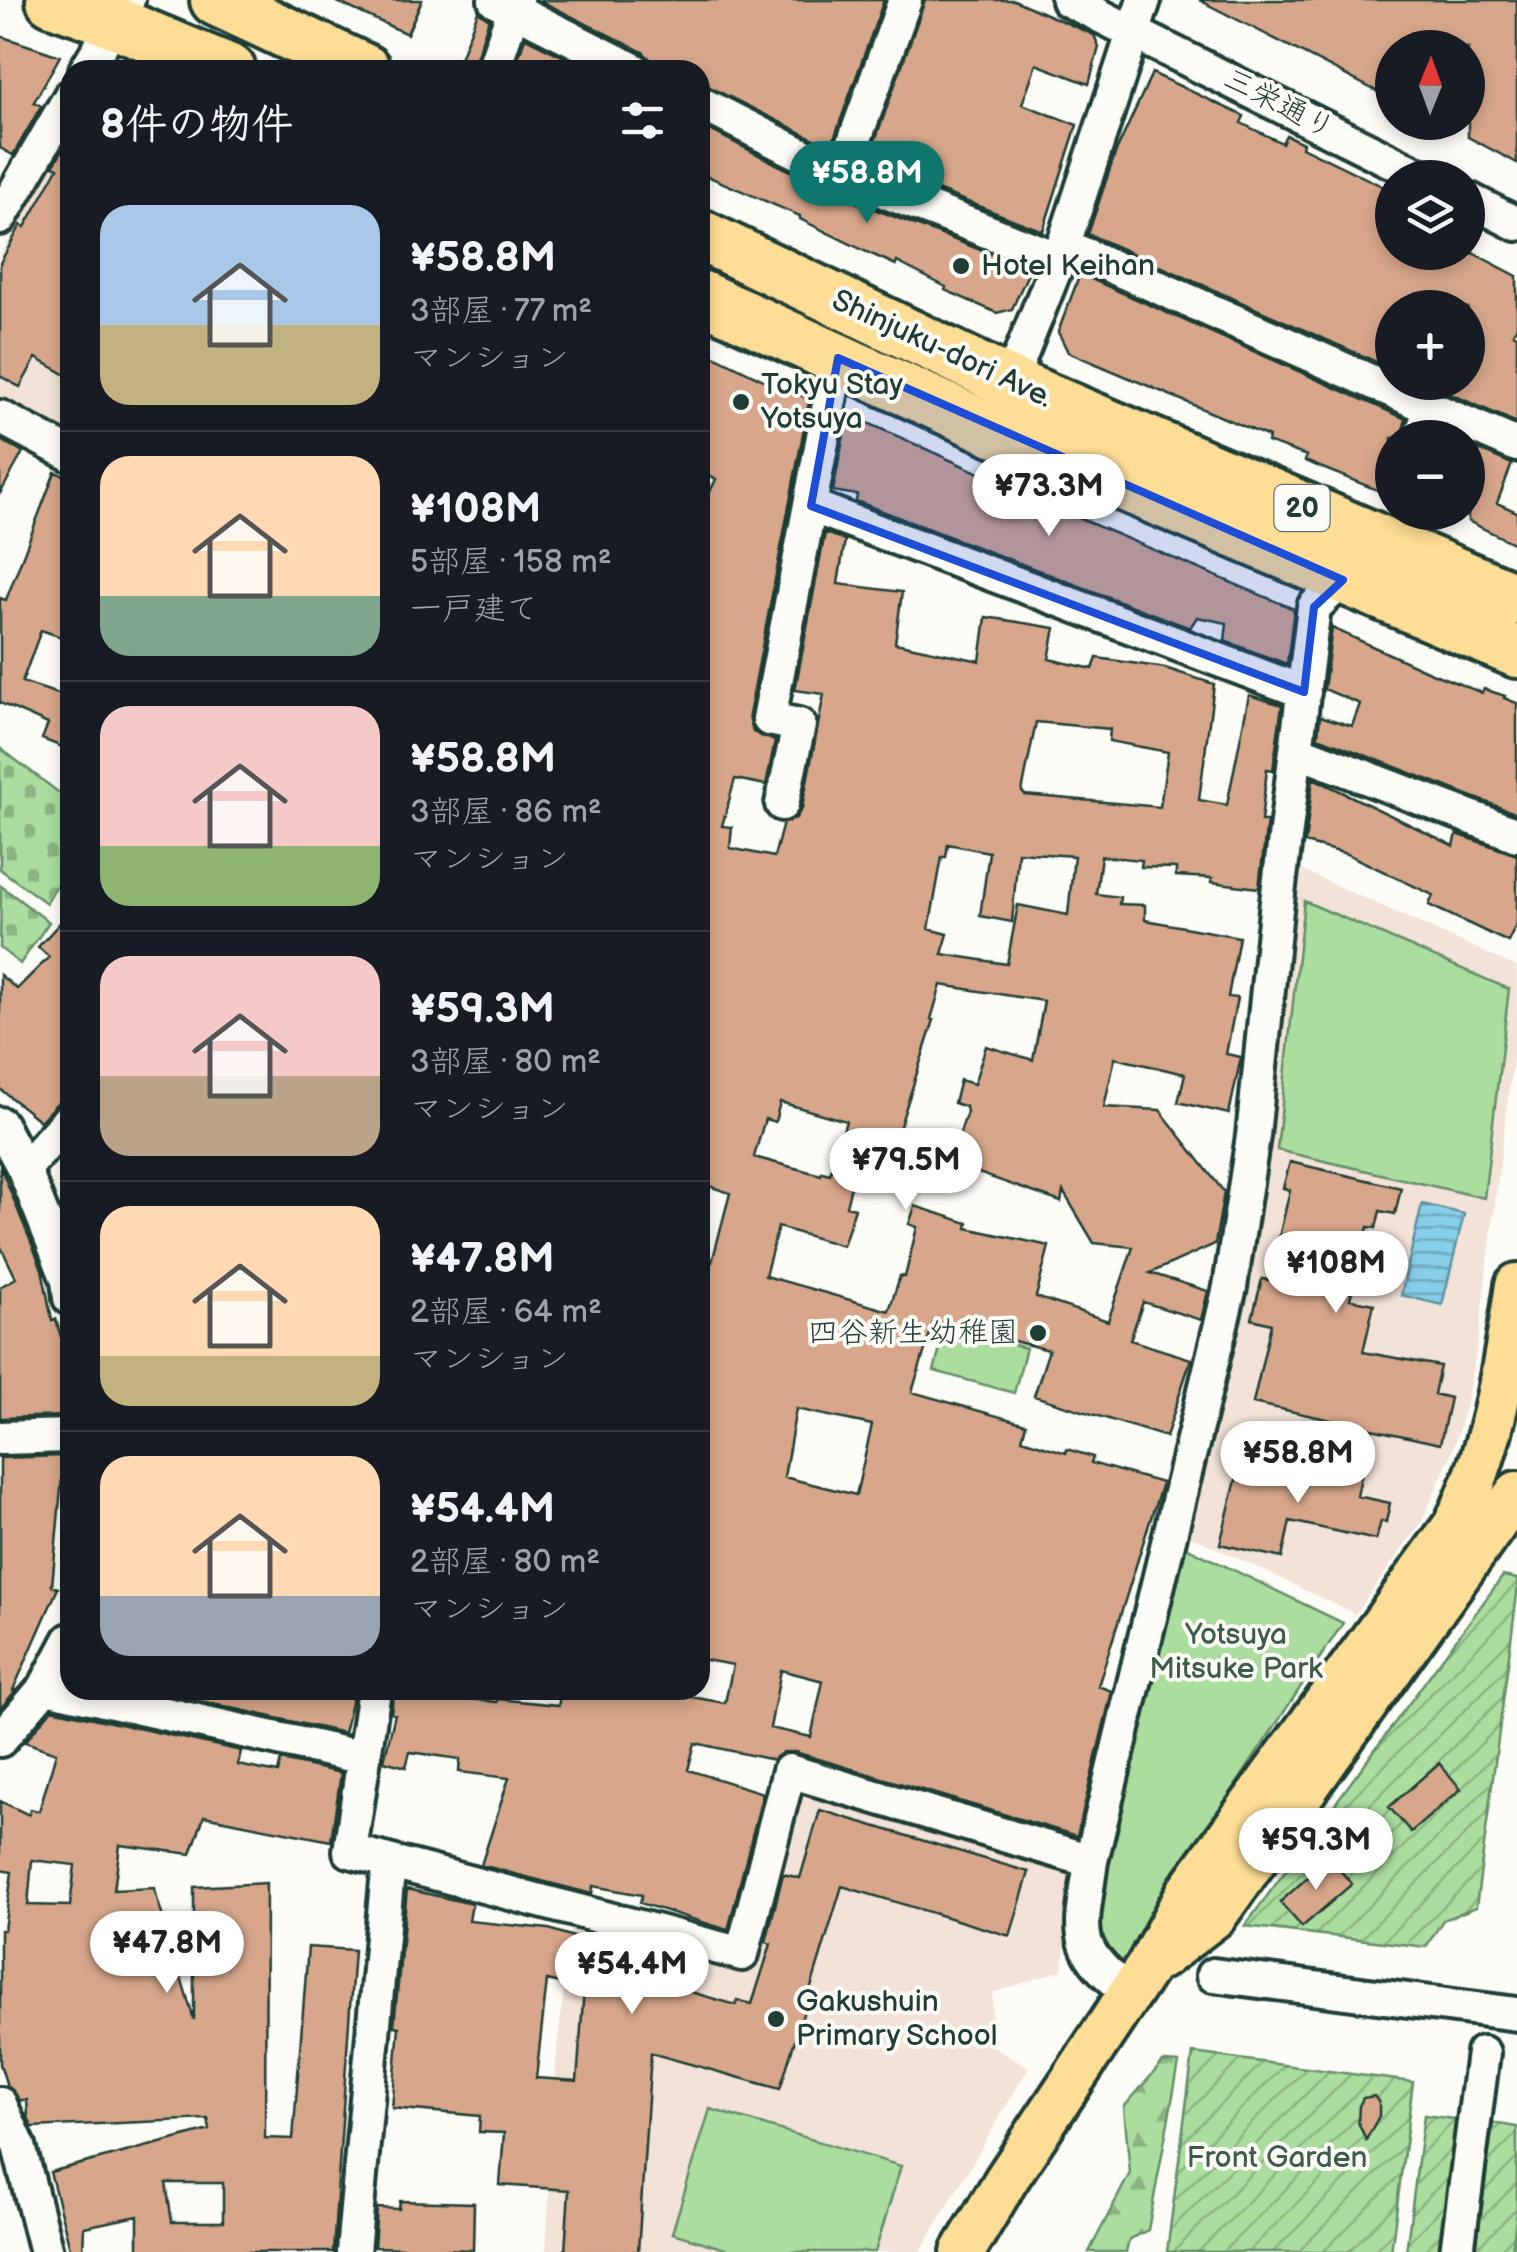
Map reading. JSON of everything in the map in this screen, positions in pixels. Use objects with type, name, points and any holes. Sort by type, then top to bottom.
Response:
[{"type":"highway","points":[[52,0],[121,11],[212,60]]},
{"type":"highway","points":[[216,0],[344,60]]},
{"type":"highway","name":"Shinjuku-dori Ave.","points":[[710,240],[1010,383],[1375,522]]},
{"type":"highway","name":"Shinjuku-dori Ave.","points":[[710,300],[991,429],[1517,652]]},
{"type":"highway","name":"Shinjuku-dori Ave.","points":[[1392,530],[1517,599]]},
{"type":"main road","points":[[1496,1513],[1470,1495],[1493,1431],[1515,1313]]},
{"type":"main road","points":[[1496,1513],[1488,1494],[1517,1477]]},
{"type":"main road","points":[[962,2252],[1139,1979],[1216,1916],[1496,1513]]},
{"type":"street","points":[[842,174],[904,0]]},
{"type":"street","name":"三栄通り","points":[[1068,0],[1138,15],[1393,160]]},
{"type":"street","points":[[495,60],[509,3],[615,60]]},
{"type":"street","points":[[92,60],[121,11]]},
{"type":"street","points":[[991,429],[1061,252],[1138,15]]},
{"type":"street","points":[[710,108],[842,174],[1061,252],[1420,420]]},
{"type":"street","points":[[0,218],[14,161],[60,109]]},
{"type":"street","points":[[1485,208],[1517,224]]},
{"type":"street","points":[[782,804],[799,725],[769,719],[838,358]]},
{"type":"street","points":[[0,417],[60,449]]},
{"type":"street","points":[[1485,438],[1517,446]]},
{"type":"street","points":[[811,506],[1304,692]]},
{"type":"street","points":[[1139,1979],[1104,1974],[1088,1954],[1082,1928],[1091,1861],[1230,1287],[1254,1136],[1276,910],[1314,607],[1343,580]]},
{"type":"street","points":[[1295,762],[1308,755],[1517,835]]},
{"type":"street","points":[[0,1124],[24,1169],[60,1260]]},
{"type":"street","points":[[24,1169],[60,1129]]},
{"type":"street","points":[[0,1438],[60,1436]]},
{"type":"street","points":[[0,1740],[46,1688],[60,1660]]},
{"type":"street","points":[[46,1688],[60,1691]]},
{"type":"street","points":[[101,1700],[364,1758]]},
{"type":"street","points":[[373,1700],[350,1851],[742,1954],[789,1771],[1091,1861]]},
{"type":"street","points":[[353,2252],[386,1882],[391,1864]]},
{"type":"street","points":[[1214,1974],[1517,2014]]},
{"type":"street","points":[[1457,2252],[1483,2053]]},
{"type":"street","points":[[0,2104],[19,2146],[46,2252]]},
{"type":"highlighted area","points":[[838,358],[1343,580],[1314,607],[1304,692],[811,506]]},
{"type":"shaded area","points":[[51,165],[60,170],[60,432],[0,401],[0,256]]},
{"type":"shaded area","points":[[1295,867],[1517,967],[1517,1025],[1478,1341],[1465,1408],[1452,1452],[1421,1523],[1355,1614],[1185,1533]]},
{"type":"shaded area","name":"Gakushuin Primary School","points":[[818,1784],[1061,1860],[1074,1880],[1062,1970],[993,1993],[991,2045],[1029,2067],[920,2252],[546,2252],[557,2049],[572,1919],[751,1968],[794,1797]]},
{"type":"green space","points":[[0,748],[60,793],[60,880],[46,903],[0,869]]},
{"type":"green space","points":[[1,886],[49,922],[20,964],[0,948]]},
{"type":"green space","points":[[1304,901],[1509,989],[1484,1198],[1277,1150]]},
{"type":"green space","points":[[946,1327],[1026,1348],[1014,1393],[934,1371]]},
{"type":"green space","name":"Yotsuya Mitsuke Park","points":[[1184,1546],[1343,1623],[1171,1883],[1122,1966],[1099,1940],[1108,1860]]},
{"type":"green space","points":[[1503,1576],[1517,1579],[1517,1594],[1476,1907],[1443,1920],[1426,1947],[1245,1926]]},
{"type":"green space","name":"Front Garden","points":[[1193,2053],[1413,2082],[1391,2252],[1167,2252]]},
{"type":"green space","points":[[1163,2062],[1179,2063],[1148,2230],[1129,2239],[1126,2252],[1089,2252],[1130,2173],[1124,2107]]},
{"type":"green space","points":[[710,2109],[901,2166],[875,2252],[735,2252],[672,2233]]},
{"type":"green space","name":"Front Garden","points":[[1424,2115],[1462,2120],[1445,2252],[1406,2252]]},
{"type":"green space","points":[[1493,2123],[1517,2127],[1517,2211],[1512,2252],[1476,2252]]},
{"type":"water","points":[[1422,1204],[1464,1214],[1442,1305],[1401,1295]]},
{"type":"building","points":[[335,0],[422,0],[407,34],[335,1]]},
{"type":"building","points":[[539,0],[884,0],[831,147],[710,88],[710,60],[651,60],[643,52]]},
{"type":"building","points":[[925,0],[1014,0],[1094,35],[1099,47],[1089,84],[1036,64],[1022,104],[1077,125],[1043,231],[867,163]]},
{"type":"building","points":[[1199,0],[1517,0],[1517,163],[1474,140],[1485,140],[1485,30],[1375,30],[1375,90]]},
{"type":"building","points":[[478,11],[489,19],[475,60],[460,58]]},
{"type":"building","points":[[0,36],[60,56],[34,102],[41,106],[13,155],[0,148]]},
{"type":"building","points":[[525,38],[570,60],[517,60]]},
{"type":"building","points":[[1152,73],[1244,116],[1241,123],[1282,143],[1286,135],[1303,143],[1302,147],[1375,183],[1375,270],[1485,270],[1485,259],[1517,276],[1517,326],[1513,333],[1517,335],[1517,423],[1464,400],[1485,400],[1485,290],[1375,290],[1375,361],[1088,234],[1115,154]]},
{"type":"building","points":[[710,130],[835,194],[1030,269],[1012,309],[997,313],[800,216],[710,177]]},
{"type":"building","points":[[60,154],[60,371],[36,358],[20,387],[0,376],[0,263],[58,168],[53,166]]},
{"type":"building","points":[[1080,274],[1406,419],[1375,420],[1375,489],[1305,461],[1307,456],[1267,442],[1269,437],[1068,352],[1058,332]]},
{"type":"building","points":[[710,354],[796,396],[802,395],[809,402],[749,715],[753,732],[775,741],[766,785],[735,779],[722,826],[732,827],[730,848],[774,857],[783,823],[796,818],[802,808],[824,694],[795,690],[825,533],[845,540],[838,584],[902,592],[895,643],[980,661],[986,617],[1055,628],[1049,659],[1093,669],[1097,658],[1165,668],[1214,684],[1199,800],[1227,805],[1249,695],[1282,705],[1273,770],[1267,769],[1261,821],[1267,821],[1259,888],[1211,882],[1212,878],[1176,876],[1176,868],[1141,867],[1142,860],[1101,856],[1096,894],[1120,897],[1119,904],[1145,905],[1145,920],[1239,937],[1228,997],[1237,998],[1226,1054],[1241,1057],[1229,1114],[1178,1102],[1185,1074],[1115,1058],[1104,1107],[1160,1110],[1224,1192],[1215,1244],[1150,1273],[1208,1291],[1201,1320],[1143,1302],[1130,1340],[1191,1359],[1166,1437],[1034,1396],[1049,1350],[934,1321],[912,1392],[1026,1424],[1022,1439],[1093,1457],[1091,1463],[1162,1483],[1098,1686],[1112,1691],[1077,1836],[795,1752],[783,1752],[773,1760],[695,1743],[688,1770],[763,1793],[728,1930],[640,1903],[642,1895],[593,1886],[592,1894],[481,1865],[509,1778],[459,1772],[460,1759],[410,1752],[406,1767],[384,1761],[395,1714],[391,1713],[393,1700],[507,1700],[559,1705],[559,1700],[725,1703],[733,1665],[710,1661],[710,1262],[730,1193],[710,1186],[710,492],[716,479],[710,476]],"holes":[[[1036,722],[1110,729],[1109,741],[1168,752],[1160,807],[1025,795],[1022,792]],[[948,844],[989,852],[980,916],[1012,922],[1018,852],[1074,856],[1068,915],[1018,905],[1007,964],[942,954],[948,934],[929,929],[942,857],[946,857]],[[941,985],[1044,1001],[1033,1060],[986,1046],[974,1084],[960,1080],[954,1103],[966,1107],[967,1112],[950,1163],[1061,1202],[1063,1191],[1094,1243],[1133,1247],[1108,1321],[1036,1297],[1049,1246],[967,1228],[968,1223],[915,1206],[909,1224],[917,1227],[905,1277],[900,1276],[889,1311],[765,1276],[778,1227],[843,1246],[855,1208],[846,1206],[857,1162],[897,1172],[907,1131],[899,1129],[934,1020],[931,1019]],[[780,1102],[846,1121],[830,1174],[754,1157],[765,1119],[775,1122]],[[796,1409],[872,1425],[856,1495],[784,1477]],[[781,1670],[823,1681],[811,1737],[770,1728]]]},
{"type":"building","points":[[848,414],[1294,609],[1287,664],[1225,641],[1227,623],[1197,617],[1190,628],[856,501],[857,495],[833,491]]},
{"type":"building","points":[[0,440],[23,452],[0,494]]},
{"type":"building","points":[[1485,452],[1512,464],[1497,503],[1517,512],[1517,545],[1485,529]]},
{"type":"building","points":[[55,472],[60,474],[60,637],[41,630],[22,682],[60,695],[60,746],[42,739],[48,724],[0,703],[0,598],[6,600]]},
{"type":"building","points":[[1332,628],[1429,672],[1517,703],[1517,814],[1318,737],[1320,716],[1352,726],[1360,704],[1324,689]]},
{"type":"building","points":[[1313,778],[1454,846],[1457,834],[1517,855],[1517,923],[1508,942],[1429,905],[1433,895],[1347,854],[1305,843]]},
{"type":"building","points":[[60,923],[60,1103],[40,1121],[0,1089],[0,975],[17,989],[49,957],[38,947]]},
{"type":"building","points":[[1290,1162],[1401,1188],[1395,1214],[1380,1211],[1376,1228],[1368,1227],[1350,1299],[1374,1304],[1363,1352],[1440,1366],[1434,1394],[1450,1398],[1440,1444],[1253,1403],[1271,1324],[1252,1319],[1262,1279],[1269,1280],[1290,1190],[1283,1188]]},
{"type":"building","points":[[0,1166],[42,1269],[52,1320],[56,1319],[60,1333],[60,1416],[0,1418],[0,1287],[16,1278],[0,1245]]},
{"type":"building","points":[[60,1456],[52,1586],[58,1588],[16,1690],[0,1709],[0,1458]]},
{"type":"building","points":[[1303,1459],[1362,1472],[1357,1496],[1390,1503],[1376,1540],[1290,1521],[1282,1558],[1220,1544],[1240,1464],[1299,1477]]},
{"type":"building","points":[[196,1700],[352,1700],[344,1733]]},
{"type":"building","points":[[52,1709],[241,1751],[238,1765],[278,1773],[281,1760],[341,1773],[331,1841],[204,1816],[191,1854],[120,1845],[114,1890],[154,1888],[194,2020],[194,1887],[266,1883],[265,2138],[293,2139],[308,1947],[354,1950],[333,2252],[138,2252],[138,2216],[84,2227],[83,2252],[71,2252],[50,2172],[210,2130],[208,2119],[32,2127],[27,2100],[20,2100],[7,2086],[0,2064],[0,1930],[4,1930],[12,1872],[0,1870],[0,1801],[29,1815],[30,1809],[39,1811],[56,1753],[25,1742]],"holes":[[[32,1860],[75,1865],[70,1906],[28,1905]],[[166,2183],[223,2183],[223,2222],[172,2222]]]},
{"type":"building","points":[[1439,1763],[1461,1789],[1411,1832],[1389,1807]]},
{"type":"building","points":[[820,1810],[1029,1872],[1010,1936],[842,1886],[780,2089],[651,2053],[638,2252],[565,2252],[569,2190],[500,2185],[504,2133],[479,2132],[480,2116],[392,2108],[399,2027],[394,2026],[407,1889],[472,1904],[469,1921],[549,1929],[677,1971],[673,1987],[736,2005],[737,2000],[752,2004],[771,1944],[766,1942],[783,1874],[800,1878]],"holes":[[[547,1980],[584,1989],[577,2081],[536,2078]]]},
{"type":"building","points":[[1329,1858],[1352,1884],[1302,1927],[1280,1902]]},
{"type":"building","points":[[1374,2096],[1379,2102],[1379,2116],[1366,2140],[1358,2122],[1359,2106],[1363,2098]]},
{"type":"building","points":[[400,2201],[474,2203],[473,2250],[374,2247],[377,2208],[399,2209]]},
{"type":"place","name":"Hotel Keihan","points":[[961,266]]},
{"type":"place","name":"Tokyu Stay Yotsuya","points":[[741,402]]},
{"type":"place","name":"四谷新生幼稚園","points":[[1038,1333]]},
{"type":"place","name":"Gakushuin Primary School","points":[[776,2019]]}]
